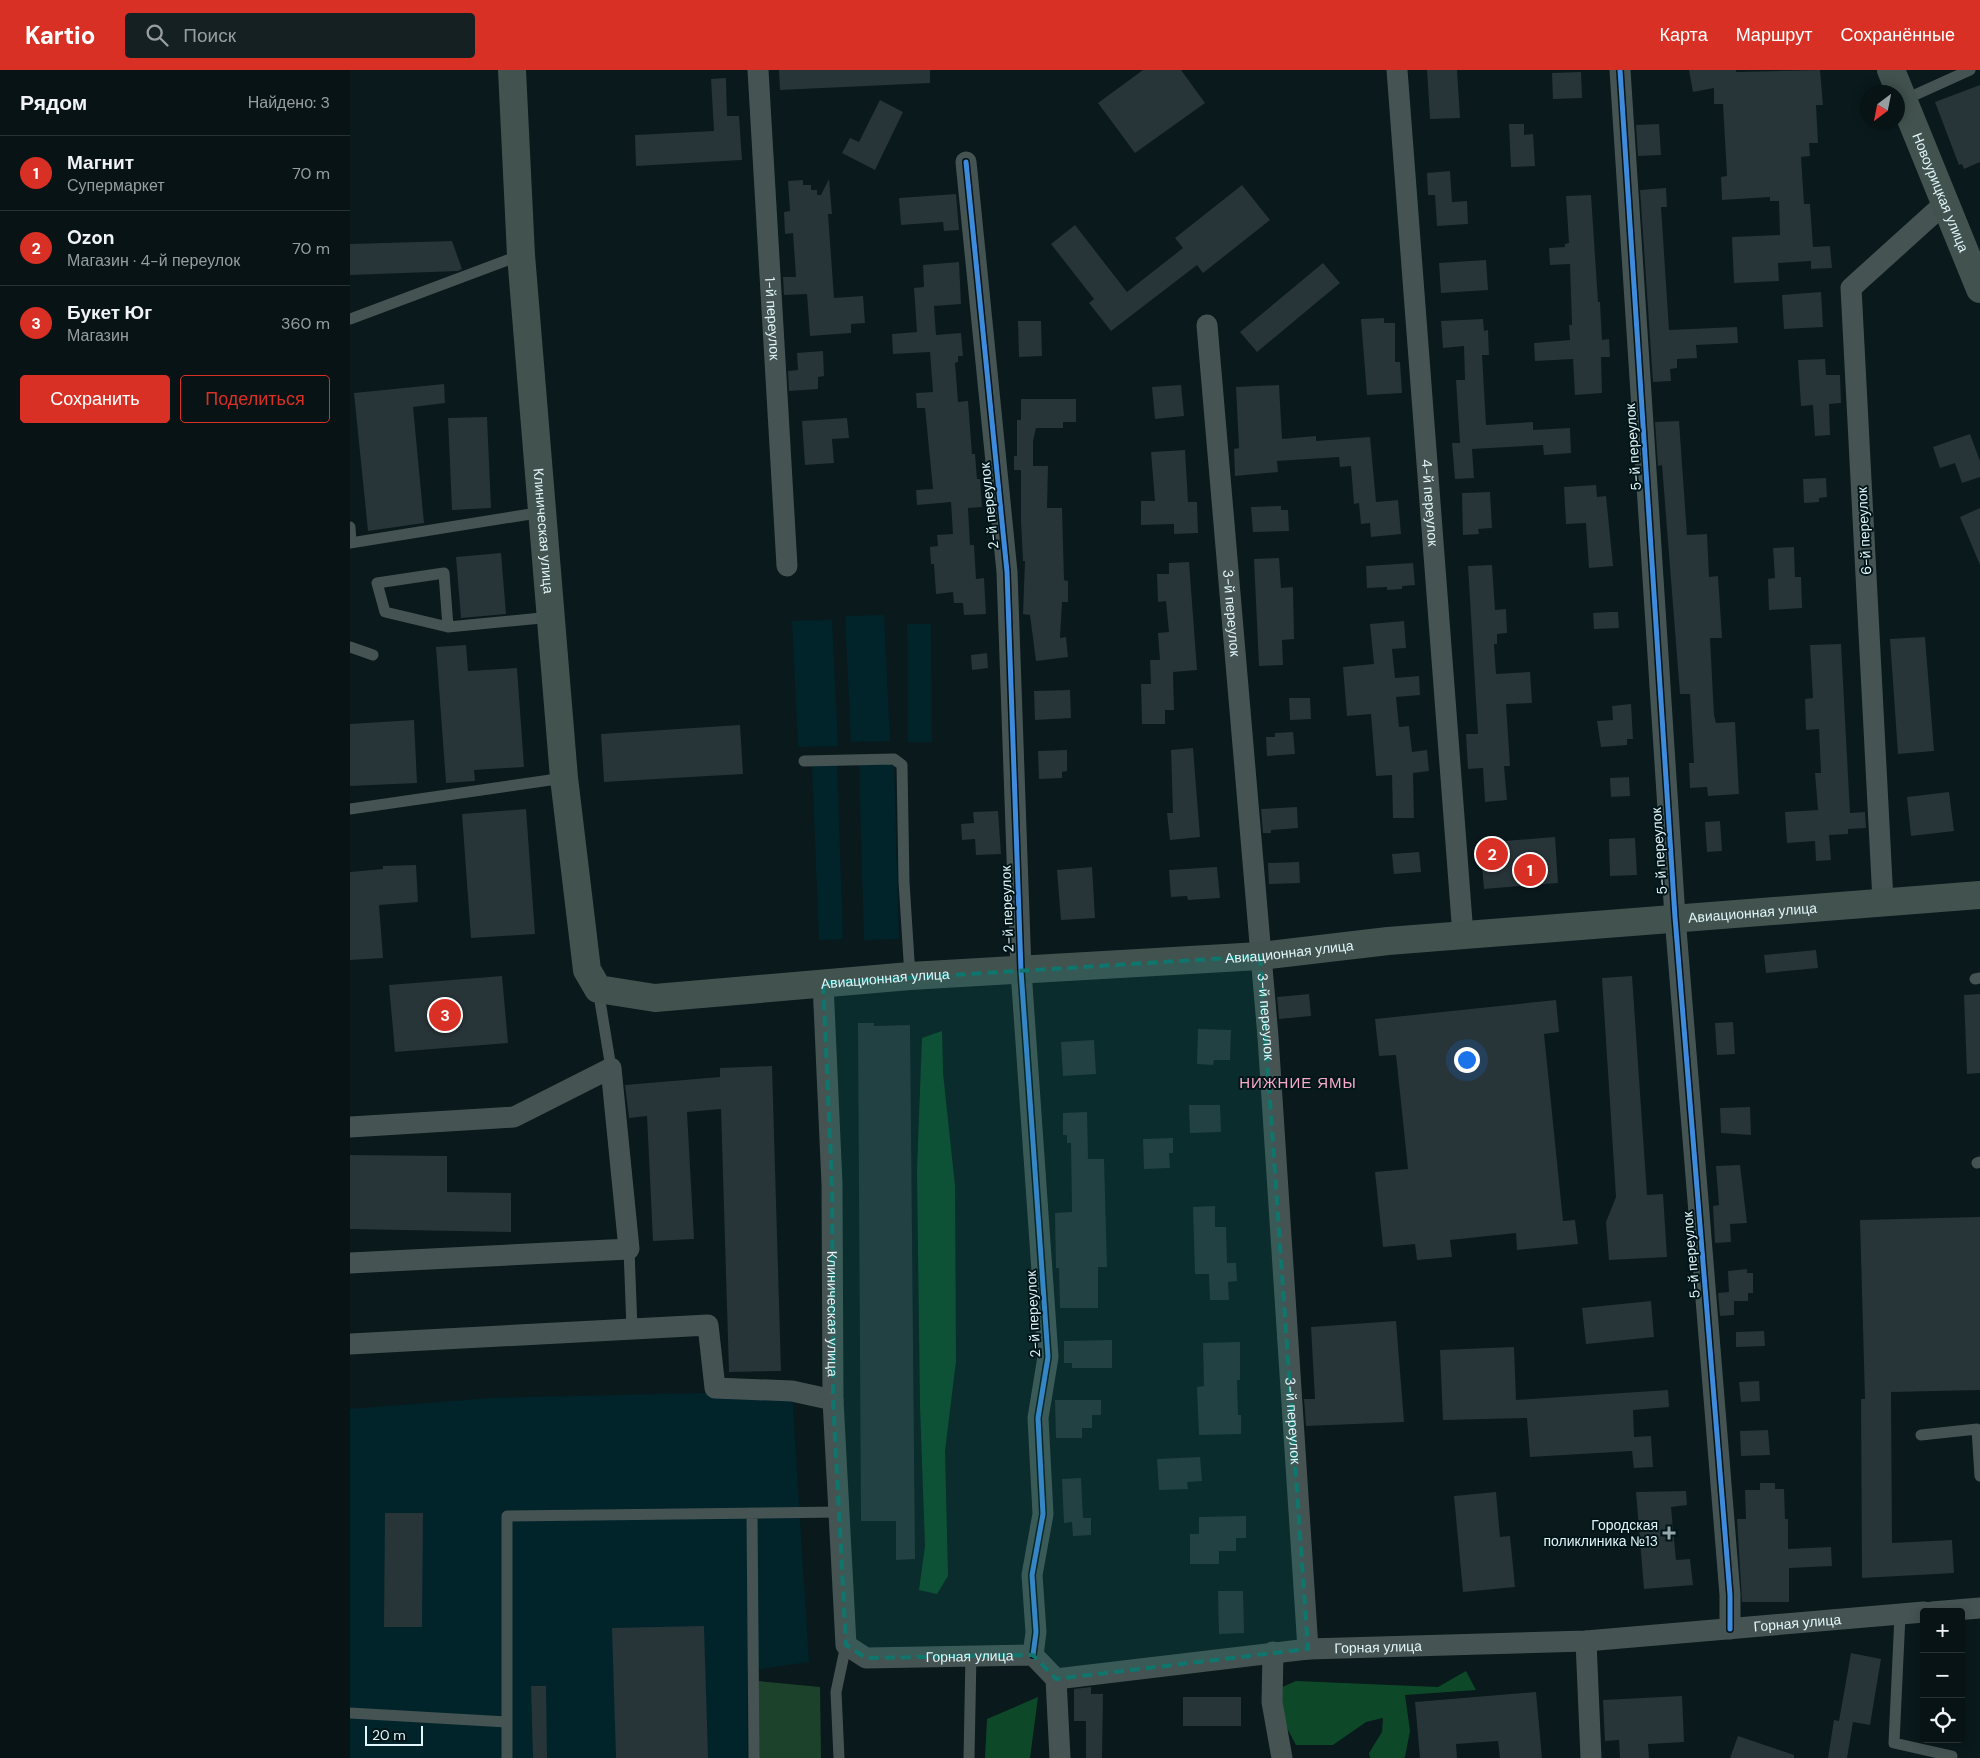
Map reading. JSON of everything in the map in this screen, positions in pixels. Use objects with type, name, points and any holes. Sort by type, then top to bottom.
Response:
[{"type":"main road","name":"Клиническая улица","points":[[512,70],[521,255],[564,778],[587,970],[598,988]]},
{"type":"main road","name":"Новоурицкая улица","points":[[1891,70],[1980,289]]},
{"type":"main road","name":"Авиационная улица","points":[[598,988],[655,998],[910,976],[1260,956],[1463,935],[1883,900],[1980,894]]},
{"type":"street","name":"1-й переулок","points":[[758,70],[787,566]]},
{"type":"street","name":"4-й переулок","points":[[1397,70],[1463,935]]},
{"type":"street","name":"5-й переулок","points":[[1620,70],[1675,917],[1730,1595],[1730,1630]]},
{"type":"street","name":"2-й переулок","points":[[966,162],[1007,572],[1021,971],[1048,1357],[1038,1418],[1044,1514],[1032,1574],[1036,1632],[1033,1655]]},
{"type":"street","name":"6-й переулок","points":[[1883,900],[1851,288],[1945,204]]},
{"type":"street","name":"3-й переулок","points":[[1207,326],[1268,1037],[1308,1649]]},
{"type":"street","name":"Клиническая улица","points":[[823,983],[832,1184],[833,1400],[846,1645]]},
{"type":"street","points":[[350,1127],[514,1117],[611,1068],[629,1249],[350,1263]]},
{"type":"street","points":[[350,1344],[708,1325],[715,1388],[792,1391],[833,1400]]},
{"type":"street","points":[[1965,1609],[1980,1608]]},
{"type":"street","name":"Горная улица","points":[[846,1645],[866,1658],[971,1654],[1033,1655],[1056,1679],[1308,1649],[1586,1641],[1920,1612]]},
{"type":"street","points":[[1586,1641],[1591,1758]]},
{"type":"street","points":[[1273,1652],[1272,1702],[1282,1758]]},
{"type":"street","points":[[1056,1679],[1060,1758]]},
{"type":"lane","points":[[1917,94],[1970,70]]},
{"type":"lane","points":[[350,318],[521,255]]},
{"type":"lane","points":[[350,527],[351,543],[543,512]]},
{"type":"lane","points":[[448,628],[444,573],[377,584],[385,612],[448,628],[552,617]]},
{"type":"lane","points":[[350,648],[373,655]]},
{"type":"lane","points":[[804,762],[894,759],[902,764],[904,882],[910,976]]},
{"type":"lane","points":[[350,809],[564,778]]},
{"type":"lane","points":[[598,988],[611,1068]]},
{"type":"lane","points":[[629,1249],[632,1329]]},
{"type":"lane","points":[[1921,1435],[1977,1429],[1980,1476]]},
{"type":"lane","points":[[507,1758],[507,1516],[840,1512]]},
{"type":"lane","points":[[752,1513],[754,1758]]},
{"type":"lane","points":[[1900,1614],[1894,1743],[1952,1756]]},
{"type":"lane","points":[[839,1758],[836,1692],[846,1645]]},
{"type":"lane","points":[[969,1758],[971,1654]]},
{"type":"lane","points":[[350,1713],[507,1722]]},
{"type":"highlighted area","points":[[1260,956],[1308,1649],[1056,1679],[1033,1655],[866,1658],[846,1645],[833,1400],[832,1184],[823,983]]},
{"type":"shaded area","points":[[884,615],[890,741],[851,742],[845,616]]},
{"type":"shaded area","points":[[832,620],[838,746],[798,747],[792,621]]},
{"type":"shaded area","points":[[907,624],[931,624],[932,742],[908,742]]},
{"type":"shaded area","points":[[894,763],[899,939],[864,940],[859,764]]},
{"type":"shaded area","points":[[837,765],[843,939],[819,940],[812,766]]},
{"type":"shaded area","points":[[792,1391],[809,1662],[747,1671],[747,1758],[350,1758],[350,1409],[491,1398]]},
{"type":"green space","points":[[942,1031],[943,1073],[955,1186],[956,1361],[945,1451],[948,1576],[937,1594],[919,1590],[925,1546],[920,1406],[917,1170],[922,1038]]},
{"type":"green space","points":[[1466,1671],[1476,1690],[1405,1695],[1410,1731],[1405,1757],[1403,1758],[1370,1758],[1369,1753],[1382,1732],[1383,1718],[1366,1722],[1333,1745],[1296,1745],[1279,1713],[1271,1692],[1296,1681],[1438,1687]]},
{"type":"green space","points":[[758,1681],[820,1687],[821,1758],[759,1758]]},
{"type":"green space","points":[[1038,1697],[1030,1758],[985,1758],[987,1719]]},
{"type":"building","points":[[779,70],[930,70],[930,83],[780,90]]},
{"type":"building","points":[[1143,70],[1181,70],[1205,103],[1135,153],[1098,103]]},
{"type":"building","points":[[1427,70],[1457,70],[1460,118],[1430,119]]},
{"type":"building","points":[[1689,70],[1736,70],[1736,72],[1820,70],[1823,105],[1816,105],[1818,143],[1809,143],[1810,156],[1801,157],[1804,204],[1810,204],[1813,247],[1830,246],[1832,268],[1811,269],[1811,261],[1778,263],[1779,281],[1734,283],[1732,237],[1780,235],[1779,201],[1770,201],[1770,197],[1722,200],[1721,177],[1727,176],[1723,104],[1714,104],[1714,88],[1693,92]]},
{"type":"building","points":[[1581,72],[1582,98],[1553,99],[1552,73]]},
{"type":"building","points":[[726,78],[727,116],[739,116],[742,160],[636,166],[635,135],[714,131],[711,79]]},
{"type":"building","points":[[1980,85],[1980,162],[1964,169],[1962,164],[1959,165],[1935,102]]},
{"type":"building","points":[[880,100],[903,112],[875,170],[842,153],[850,138],[859,142]]},
{"type":"building","points":[[1509,124],[1524,124],[1524,135],[1533,134],[1535,166],[1511,167]]},
{"type":"building","points":[[1659,124],[1661,155],[1638,156],[1636,125]]},
{"type":"building","points":[[1450,171],[1452,202],[1467,201],[1468,224],[1437,226],[1435,195],[1428,195],[1427,173]]},
{"type":"building","points":[[829,179],[832,214],[828,214],[834,298],[863,296],[865,323],[851,324],[851,333],[810,336],[807,294],[784,295],[783,277],[796,277],[793,233],[785,234],[784,212],[790,211],[788,181],[803,180],[803,185],[811,185],[811,190],[817,190],[817,195],[821,195]]},
{"type":"building","points":[[1242,185],[1270,220],[1203,273],[1197,265],[1111,331],[1089,303],[1094,299],[1051,244],[1075,225],[1127,292],[1183,248],[1175,238]]},
{"type":"building","points":[[1666,188],[1667,207],[1661,207],[1669,330],[1737,327],[1738,343],[1696,345],[1697,358],[1677,359],[1677,368],[1670,369],[1671,381],[1653,382],[1640,190]]},
{"type":"building","points":[[956,194],[959,230],[944,231],[943,222],[901,225],[899,198]]},
{"type":"building","points":[[1591,195],[1602,340],[1609,339],[1610,357],[1601,357],[1602,393],[1575,395],[1573,359],[1535,361],[1534,343],[1570,340],[1569,325],[1572,325],[1570,264],[1550,265],[1549,248],[1565,247],[1565,244],[1569,243],[1566,196]]},
{"type":"building","points":[[452,241],[462,269],[458,271],[350,275],[350,244]]},
{"type":"building","points":[[1486,260],[1488,290],[1441,293],[1439,263]]},
{"type":"building","points":[[959,262],[961,304],[934,306],[936,335],[961,333],[963,356],[958,356],[958,362],[955,363],[958,402],[968,401],[972,454],[975,454],[977,479],[980,479],[982,507],[968,508],[970,545],[974,545],[976,579],[984,578],[986,614],[964,615],[963,603],[954,603],[953,592],[936,594],[934,564],[931,564],[930,547],[938,546],[937,535],[953,534],[951,502],[917,505],[916,490],[933,489],[925,408],[917,408],[916,393],[933,392],[930,352],[893,354],[892,334],[917,332],[914,288],[924,287],[923,265]]},
{"type":"building","points":[[1323,263],[1340,283],[1257,352],[1240,332]]},
{"type":"building","points":[[1821,292],[1823,327],[1784,329],[1782,295]]},
{"type":"building","points":[[1384,318],[1384,323],[1395,323],[1395,362],[1400,362],[1402,393],[1367,395],[1361,319]]},
{"type":"building","points":[[1483,319],[1484,331],[1488,330],[1489,355],[1482,355],[1486,425],[1533,422],[1533,430],[1570,428],[1571,453],[1544,455],[1543,445],[1472,449],[1474,478],[1455,479],[1452,443],[1460,443],[1456,380],[1465,380],[1464,346],[1443,348],[1441,321]]},
{"type":"building","points":[[1018,321],[1041,321],[1042,356],[1019,357]]},
{"type":"building","points":[[823,351],[824,376],[818,377],[818,389],[789,391],[788,371],[798,370],[797,353]]},
{"type":"building","points":[[1825,359],[1826,375],[1840,375],[1841,403],[1829,404],[1830,435],[1815,436],[1813,405],[1801,406],[1798,360]]},
{"type":"building","points":[[444,384],[445,403],[413,407],[424,523],[368,531],[354,393]]},
{"type":"building","points":[[1181,385],[1184,416],[1155,419],[1152,387]]},
{"type":"building","points":[[1279,385],[1282,439],[1316,436],[1316,441],[1370,437],[1376,502],[1398,500],[1401,534],[1371,537],[1370,523],[1361,524],[1359,503],[1354,504],[1351,466],[1340,467],[1339,457],[1277,461],[1278,472],[1235,476],[1234,449],[1239,448],[1236,387]]},
{"type":"building","points":[[1021,399],[1076,399],[1076,422],[1063,422],[1063,428],[1036,428],[1033,441],[1033,466],[1048,466],[1047,508],[1062,508],[1064,580],[1068,581],[1068,602],[1062,602],[1060,638],[1066,637],[1068,657],[1036,661],[1030,615],[1023,614],[1025,561],[1023,561],[1021,521],[1021,470],[1014,470],[1014,456],[1017,456],[1017,420],[1021,420]]},
{"type":"building","points":[[487,417],[491,508],[452,510],[448,418]]},
{"type":"building","points":[[847,418],[849,438],[832,439],[834,463],[805,465],[802,421]]},
{"type":"building","points":[[1679,421],[1687,535],[1707,534],[1709,577],[1718,576],[1722,638],[1710,638],[1714,715],[1716,723],[1735,722],[1739,794],[1708,796],[1707,787],[1690,788],[1689,763],[1694,763],[1690,694],[1680,694],[1662,465],[1658,466],[1655,422]]},
{"type":"building","points":[[1970,434],[1980,461],[1980,477],[1962,483],[1955,463],[1940,468],[1933,447]]},
{"type":"building","points":[[1185,450],[1188,502],[1197,502],[1198,533],[1174,534],[1174,524],[1141,525],[1141,501],[1155,501],[1151,452]]},
{"type":"building","points":[[1826,478],[1827,497],[1819,498],[1819,502],[1804,503],[1803,479]]},
{"type":"building","points":[[1596,485],[1597,497],[1606,496],[1613,566],[1589,568],[1586,523],[1566,524],[1564,487]]},
{"type":"building","points":[[1490,492],[1492,528],[1478,529],[1479,534],[1463,535],[1462,493]]},
{"type":"building","points":[[1281,506],[1281,510],[1288,510],[1289,531],[1253,532],[1251,507]]},
{"type":"building","points":[[1980,508],[1980,565],[1960,517]]},
{"type":"building","points":[[1794,547],[1795,577],[1801,577],[1802,608],[1769,610],[1768,579],[1775,578],[1773,548]]},
{"type":"building","points":[[501,553],[506,614],[461,618],[456,557]]},
{"type":"building","points":[[1279,558],[1281,588],[1293,587],[1294,639],[1282,640],[1283,665],[1259,666],[1254,559]]},
{"type":"building","points":[[1189,562],[1197,670],[1173,672],[1174,710],[1165,710],[1165,724],[1142,724],[1141,684],[1151,684],[1150,660],[1160,660],[1158,633],[1169,632],[1166,601],[1158,602],[1157,574],[1169,574],[1169,563]]},
{"type":"building","points":[[1413,563],[1415,585],[1402,586],[1402,589],[1387,590],[1387,587],[1367,588],[1366,566]]},
{"type":"building","points":[[1492,565],[1495,610],[1506,609],[1507,633],[1497,634],[1497,644],[1494,644],[1496,674],[1530,672],[1532,703],[1506,704],[1510,766],[1504,766],[1507,800],[1485,802],[1483,768],[1468,769],[1466,734],[1478,734],[1468,566]]},
{"type":"building","points":[[1618,612],[1619,628],[1594,629],[1593,613]]},
{"type":"building","points":[[1404,621],[1406,648],[1392,649],[1395,678],[1419,676],[1420,695],[1396,697],[1399,727],[1409,726],[1412,752],[1427,750],[1429,771],[1413,773],[1414,818],[1393,818],[1392,775],[1376,776],[1371,714],[1347,716],[1343,667],[1374,664],[1370,624]]},
{"type":"building","points":[[1925,637],[1934,751],[1898,754],[1890,639]]},
{"type":"building","points":[[1841,644],[1850,813],[1865,812],[1866,828],[1848,829],[1848,834],[1829,835],[1831,860],[1816,861],[1815,841],[1787,843],[1785,812],[1818,810],[1815,773],[1821,773],[1819,729],[1806,730],[1805,699],[1813,698],[1810,645]]},
{"type":"building","points":[[466,645],[468,671],[517,668],[524,767],[474,770],[475,781],[446,783],[436,647]]},
{"type":"building","points":[[987,653],[988,668],[972,670],[971,655]]},
{"type":"building","points":[[1070,690],[1071,718],[1035,720],[1034,691]]},
{"type":"building","points":[[1289,698],[1310,698],[1311,719],[1290,720]]},
{"type":"building","points":[[1631,704],[1633,739],[1627,739],[1627,745],[1601,747],[1597,721],[1613,720],[1612,706]]},
{"type":"building","points":[[414,720],[417,783],[350,786],[350,724]]},
{"type":"building","points":[[740,725],[743,774],[604,782],[601,734]]},
{"type":"building","points":[[1293,732],[1295,754],[1267,756],[1266,737],[1275,737],[1275,733]]},
{"type":"building","points":[[1193,748],[1200,837],[1170,840],[1167,813],[1173,813],[1171,750]]},
{"type":"building","points":[[1067,750],[1067,771],[1062,772],[1062,778],[1039,779],[1038,751]]},
{"type":"building","points":[[1629,777],[1630,796],[1611,797],[1610,778]]},
{"type":"building","points":[[1949,792],[1954,831],[1911,836],[1907,797]]},
{"type":"building","points":[[1297,807],[1298,828],[1271,830],[1271,833],[1263,833],[1261,809]]},
{"type":"building","points":[[526,809],[535,934],[471,938],[462,814]]},
{"type":"building","points":[[998,811],[1001,854],[976,855],[975,839],[962,840],[961,824],[974,823],[973,812]]},
{"type":"building","points":[[1720,821],[1722,851],[1707,852],[1705,822]]},
{"type":"building","points":[[1555,837],[1558,883],[1484,889],[1480,843]]},
{"type":"building","points":[[1635,838],[1637,875],[1610,876],[1609,839]]},
{"type":"building","points":[[1419,852],[1421,872],[1394,874],[1392,854]]},
{"type":"building","points":[[1299,862],[1300,883],[1269,884],[1268,863]]},
{"type":"building","points":[[416,865],[418,902],[379,905],[383,958],[350,960],[350,872],[383,869],[383,866]]},
{"type":"building","points":[[1092,867],[1095,918],[1061,920],[1057,870]]},
{"type":"building","points":[[1217,867],[1220,898],[1188,900],[1187,896],[1171,897],[1169,870]]},
{"type":"building","points":[[1816,950],[1818,968],[1766,973],[1764,955]]},
{"type":"building","points":[[502,976],[508,1043],[395,1052],[389,985]]},
{"type":"building","points":[[1632,976],[1647,1195],[1663,1194],[1667,1257],[1609,1260],[1606,1222],[1616,1197],[1602,978]]},
{"type":"building","points":[[1309,994],[1311,1016],[1279,1019],[1277,997]]},
{"type":"building","points":[[1980,994],[1980,1073],[1967,1074],[1964,995]]},
{"type":"building","points":[[1556,1000],[1559,1032],[1544,1034],[1563,1221],[1575,1220],[1578,1244],[1517,1250],[1516,1233],[1450,1240],[1452,1257],[1417,1260],[1415,1244],[1383,1247],[1375,1172],[1408,1169],[1396,1055],[1379,1056],[1375,1019]]},
{"type":"building","points":[[1733,1022],[1735,1054],[1717,1055],[1715,1023]]},
{"type":"building","points":[[858,1023],[874,1023],[874,1026],[910,1025],[915,1559],[896,1560],[896,1521],[861,1521]]},
{"type":"building","points":[[1198,1029],[1231,1030],[1230,1060],[1214,1060],[1213,1065],[1197,1064]]},
{"type":"building","points":[[1094,1040],[1096,1074],[1063,1076],[1061,1042]]},
{"type":"building","points":[[772,1066],[781,1371],[729,1372],[721,1109],[687,1112],[694,1239],[653,1241],[647,1116],[629,1118],[625,1085],[720,1077],[720,1068]]},
{"type":"building","points":[[1189,1105],[1220,1105],[1221,1132],[1190,1133]]},
{"type":"building","points":[[1750,1107],[1751,1135],[1721,1133],[1720,1108]]},
{"type":"building","points":[[1087,1112],[1088,1159],[1104,1159],[1107,1267],[1098,1267],[1098,1308],[1060,1308],[1059,1268],[1056,1268],[1055,1213],[1072,1212],[1071,1143],[1067,1143],[1067,1135],[1063,1135],[1063,1113]]},
{"type":"building","points":[[1173,1138],[1173,1153],[1169,1153],[1170,1168],[1144,1169],[1143,1139]]},
{"type":"building","points":[[350,1155],[447,1156],[447,1192],[511,1193],[511,1232],[350,1229]]},
{"type":"building","points":[[1740,1165],[1747,1223],[1730,1224],[1731,1242],[1715,1243],[1713,1206],[1719,1205],[1716,1166]]},
{"type":"building","points":[[1215,1206],[1215,1227],[1226,1227],[1227,1263],[1236,1263],[1237,1281],[1228,1282],[1229,1300],[1210,1300],[1209,1274],[1195,1274],[1193,1207]]},
{"type":"building","points":[[1980,1217],[1980,1390],[1891,1392],[1892,1543],[1952,1540],[1954,1573],[1862,1578],[1861,1399],[1865,1399],[1860,1220]]},
{"type":"building","points":[[1747,1269],[1747,1273],[1753,1273],[1753,1293],[1748,1293],[1748,1301],[1734,1301],[1734,1315],[1720,1316],[1718,1293],[1729,1292],[1728,1271]]},
{"type":"building","points":[[1651,1301],[1654,1337],[1586,1344],[1582,1308]]},
{"type":"building","points":[[1396,1321],[1404,1422],[1306,1426],[1304,1399],[1315,1399],[1311,1327]]},
{"type":"building","points":[[1764,1331],[1765,1346],[1736,1347],[1736,1332]]},
{"type":"building","points":[[1112,1340],[1112,1368],[1072,1368],[1072,1363],[1064,1363],[1064,1341]]},
{"type":"building","points":[[1240,1342],[1240,1380],[1237,1380],[1238,1415],[1241,1415],[1241,1434],[1199,1435],[1197,1387],[1204,1386],[1203,1343]]},
{"type":"building","points":[[1514,1347],[1516,1400],[1668,1390],[1669,1407],[1633,1410],[1634,1437],[1651,1436],[1653,1467],[1634,1468],[1632,1451],[1530,1457],[1527,1418],[1443,1420],[1440,1350]]},
{"type":"building","points":[[1759,1381],[1760,1401],[1741,1402],[1739,1382]]},
{"type":"building","points":[[1055,1400],[1101,1400],[1101,1415],[1092,1415],[1092,1428],[1082,1428],[1082,1438],[1056,1438]]},
{"type":"building","points":[[1768,1430],[1770,1455],[1741,1456],[1740,1431]]},
{"type":"building","points":[[1200,1457],[1202,1481],[1187,1482],[1188,1489],[1159,1490],[1157,1459]]},
{"type":"building","points":[[1081,1478],[1083,1518],[1091,1518],[1091,1535],[1073,1536],[1072,1522],[1064,1523],[1062,1479]]},
{"type":"building","points":[[1760,1483],[1775,1483],[1775,1489],[1784,1489],[1785,1519],[1788,1519],[1788,1549],[1831,1547],[1832,1566],[1789,1568],[1789,1602],[1742,1602],[1737,1519],[1746,1519],[1745,1490],[1760,1490]]},
{"type":"building","points":[[1686,1491],[1687,1505],[1671,1507],[1676,1560],[1690,1559],[1693,1585],[1644,1589],[1636,1492]]},
{"type":"building","points":[[1496,1492],[1500,1537],[1510,1536],[1515,1587],[1463,1592],[1454,1496]]},
{"type":"building","points":[[385,1513],[423,1513],[422,1627],[384,1627]]},
{"type":"building","points":[[1246,1516],[1246,1538],[1236,1538],[1236,1551],[1219,1551],[1219,1564],[1190,1564],[1190,1534],[1199,1534],[1199,1517]]},
{"type":"building","points":[[1218,1591],[1243,1591],[1244,1633],[1219,1634]]},
{"type":"building","points":[[704,1626],[708,1758],[616,1758],[612,1628]]},
{"type":"building","points":[[1851,1653],[1881,1659],[1870,1725],[1853,1722],[1847,1758],[1828,1758],[1834,1720],[1839,1721]]},
{"type":"building","points":[[531,1686],[546,1686],[547,1758],[533,1758]]},
{"type":"building","points":[[1091,1687],[1091,1694],[1103,1694],[1102,1758],[1086,1758],[1086,1721],[1074,1721],[1074,1689]]},
{"type":"building","points":[[1536,1692],[1542,1758],[1500,1758],[1498,1741],[1456,1744],[1457,1758],[1420,1758],[1415,1702]]},
{"type":"building","points":[[1682,1696],[1684,1742],[1648,1744],[1649,1758],[1620,1758],[1619,1740],[1605,1741],[1603,1700]]},
{"type":"building","points":[[1183,1697],[1241,1697],[1241,1726],[1183,1726]]},
{"type":"building","points":[[1738,1736],[1794,1755],[1794,1758],[1730,1758]]},
{"type":"cycle path","points":[[1620,70],[1675,917],[1730,1595],[1730,1629]]},
{"type":"cycle path","points":[[966,162],[1007,572],[1021,971],[1048,1357],[1038,1418],[1043,1514],[1032,1575],[1036,1632],[1033,1655]]},
{"type":"place","name":"Ozon","points":[[1492,854]]},
{"type":"place","name":"Магнит","points":[[1530,870]]},
{"type":"place","name":"Букет Юг","points":[[445,1015]]},
{"type":"place","name":"Городская поликлиника №13","points":[[1669,1533]]},
{"type":"district","name":"НИЖНИЕ ЯМЫ","points":[[1298,1083]]}]
